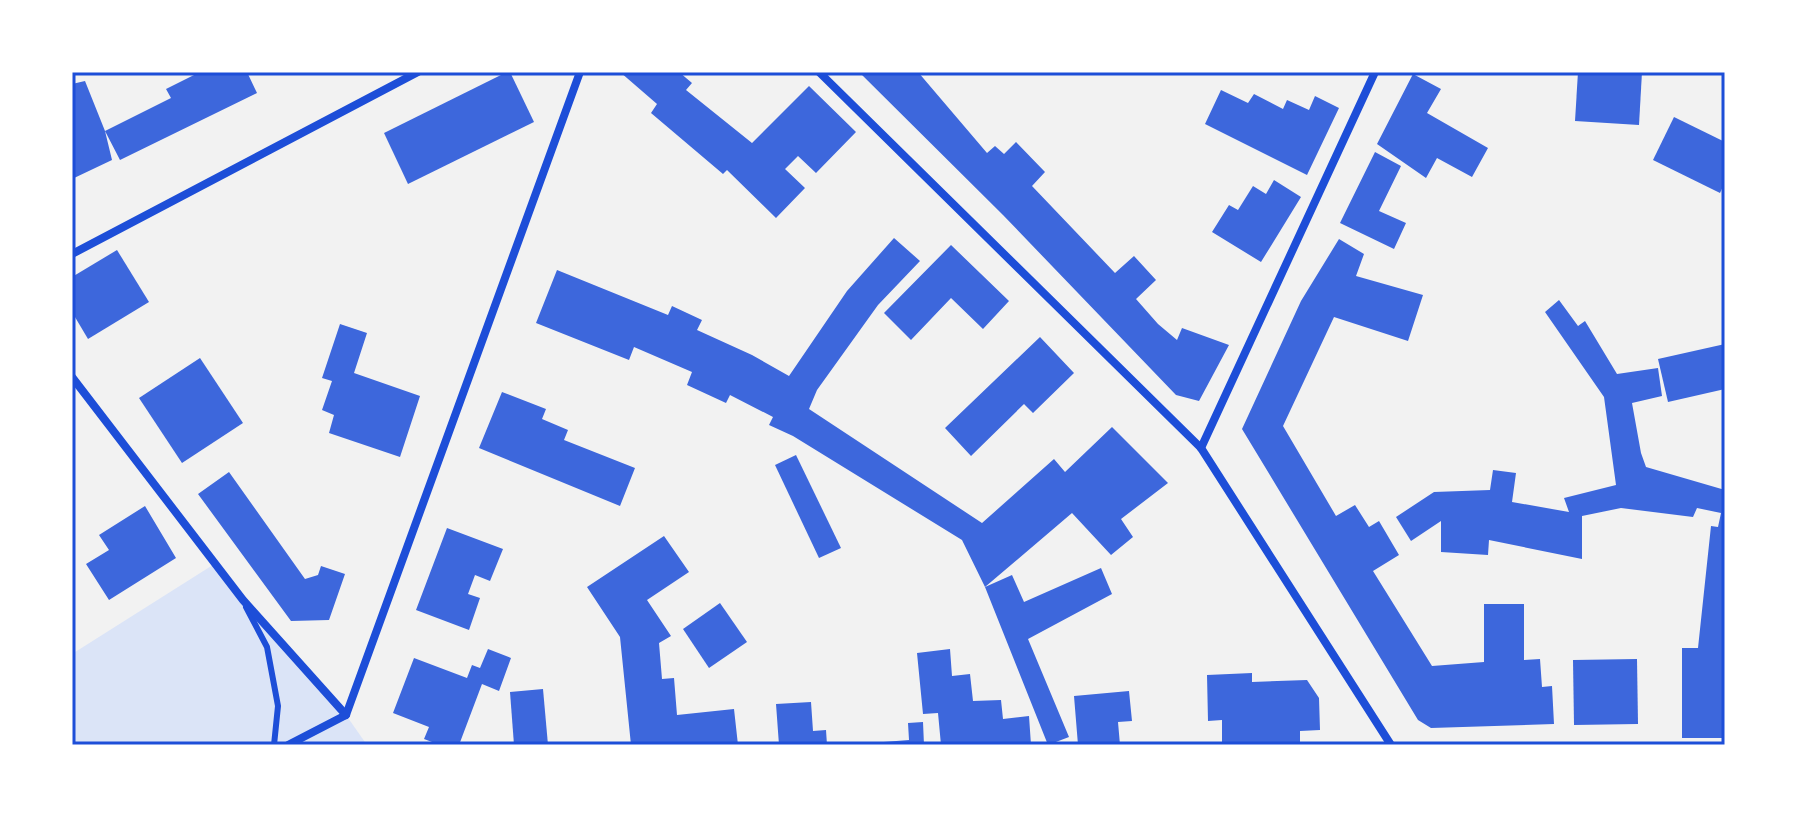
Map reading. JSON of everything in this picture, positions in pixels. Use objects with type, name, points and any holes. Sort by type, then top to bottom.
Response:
[{"type":"street","points":[[72,254],[418,72]]},
{"type":"street","points":[[288,745],[346,715],[580,72]]},
{"type":"street","points":[[819,72],[1201,448],[1391,745]]},
{"type":"street","points":[[1201,448],[1375,72]]},
{"type":"street","points":[[72,377],[243,600],[346,715]]},
{"type":"lane","points":[[243,600],[267,647],[278,706],[274,745]]},
{"type":"shaded area","points":[[216,563],[346,715],[367,745],[72,745],[72,654]]},
{"type":"building","points":[[200,72],[247,72],[257,93],[120,160],[105,131],[171,98],[166,89]]},
{"type":"building","points":[[510,72],[534,122],[408,184],[384,133]]},
{"type":"building","points":[[620,72],[679,72],[692,83],[686,90],[752,143],[809,86],[856,132],[816,173],[798,156],[785,169],[805,188],[776,218],[727,170],[723,174],[651,113],[657,104]]},
{"type":"building","points":[[859,72],[918,72],[987,153],[995,146],[1004,154],[1016,142],[1045,172],[1032,186],[1115,273],[1134,256],[1156,280],[1136,299],[1158,324],[1177,340],[1182,328],[1229,345],[1199,401],[1176,395],[1003,215]]},
{"type":"building","points":[[1578,72],[1642,72],[1639,125],[1575,121]]},
{"type":"building","points":[[1413,74],[1441,89],[1427,113],[1488,148],[1472,177],[1437,158],[1426,178],[1377,144]]},
{"type":"building","points":[[85,81],[105,131],[112,160],[72,179],[72,84]]},
{"type":"building","points":[[1221,90],[1248,103],[1254,94],[1283,109],[1287,100],[1309,110],[1315,96],[1339,108],[1307,175],[1205,124]]},
{"type":"building","points":[[1674,117],[1725,142],[1725,182],[1720,193],[1653,160]]},
{"type":"building","points":[[1375,152],[1401,166],[1379,211],[1406,223],[1394,249],[1340,223]]},
{"type":"building","points":[[1274,180],[1301,197],[1261,262],[1212,232],[1229,205],[1238,210],[1253,186],[1266,194]]},
{"type":"building","points":[[894,238],[920,261],[878,305],[817,390],[809,409],[982,523],[1054,459],[1065,472],[1112,427],[1168,483],[1121,519],[1133,537],[1111,555],[1072,513],[985,587],[962,540],[793,436],[769,425],[773,417],[730,395],[726,403],[687,385],[692,372],[634,347],[629,360],[536,323],[557,270],[668,315],[672,306],[702,320],[697,330],[789,376],[847,291]]},
{"type":"building","points":[[1339,239],[1364,254],[1356,276],[1423,295],[1408,341],[1334,317],[1283,426],[1336,516],[1355,505],[1369,527],[1379,521],[1399,555],[1373,571],[1432,666],[1484,662],[1484,604],[1524,604],[1524,660],[1540,659],[1542,687],[1552,686],[1554,724],[1431,728],[1418,720],[1242,429],[1301,301]]},
{"type":"building","points":[[951,245],[1009,301],[983,329],[951,298],[911,340],[884,313]]},
{"type":"building","points":[[117,250],[149,302],[88,339],[72,312],[72,277]]},
{"type":"building","points":[[1559,300],[1578,326],[1585,321],[1617,374],[1658,368],[1662,396],[1632,403],[1646,467],[1725,490],[1725,738],[1682,738],[1682,648],[1698,648],[1711,526],[1718,527],[1721,513],[1697,508],[1693,517],[1621,508],[1582,516],[1582,559],[1489,540],[1488,555],[1441,552],[1441,521],[1411,541],[1396,517],[1434,492],[1490,490],[1493,470],[1516,473],[1512,502],[1569,512],[1564,498],[1616,485],[1604,397],[1545,312]]},
{"type":"building","points":[[340,324],[367,333],[354,373],[420,396],[400,457],[329,433],[334,415],[322,410],[332,381],[322,378]]},
{"type":"building","points":[[1040,337],[1074,373],[1033,413],[1024,404],[971,456],[945,428]]},
{"type":"building","points":[[1725,344],[1725,389],[1668,402],[1658,359]]},
{"type":"building","points":[[200,358],[243,423],[182,463],[139,398]]},
{"type":"building","points":[[502,392],[546,409],[542,419],[568,430],[564,440],[635,468],[620,506],[479,448]]},
{"type":"building","points":[[796,455],[841,548],[819,558],[775,465]]},
{"type":"building","points":[[229,472],[305,579],[318,575],[321,566],[345,574],[329,620],[291,621],[198,494]]},
{"type":"building","points":[[145,506],[176,558],[109,600],[86,564],[109,550],[99,535]]},
{"type":"building","points":[[447,528],[503,549],[490,581],[475,575],[468,594],[480,598],[469,630],[416,610]]},
{"type":"building","points":[[664,536],[689,572],[647,600],[671,636],[659,643],[662,679],[674,678],[677,715],[734,709],[738,745],[631,745],[620,637],[587,587]]},
{"type":"building","points":[[1101,568],[1112,594],[1028,639],[1069,737],[1048,745],[985,587],[1012,575],[1024,602]]},
{"type":"building","points":[[720,603],[747,642],[709,668],[683,629]]},
{"type":"building","points":[[488,649],[511,658],[499,691],[482,684],[459,745],[440,745],[424,739],[429,727],[393,713],[414,658],[467,678],[472,665],[480,668]]},
{"type":"building","points":[[950,649],[952,676],[970,674],[973,701],[1001,700],[1003,719],[1029,716],[1031,745],[941,745],[938,713],[923,714],[917,653]]},
{"type":"building","points":[[1637,659],[1638,724],[1574,725],[1573,660]]},
{"type":"building","points":[[1252,673],[1252,682],[1307,680],[1319,698],[1320,730],[1300,731],[1300,745],[1222,745],[1222,720],[1208,721],[1207,675]]},
{"type":"building","points":[[543,689],[548,745],[514,745],[510,692]]},
{"type":"building","points":[[1129,691],[1132,721],[1118,722],[1120,745],[1078,745],[1074,696]]},
{"type":"building","points":[[811,702],[813,731],[826,730],[827,745],[779,745],[776,704]]},
{"type":"building","points":[[923,722],[924,745],[871,745],[909,740],[908,723]]}]
